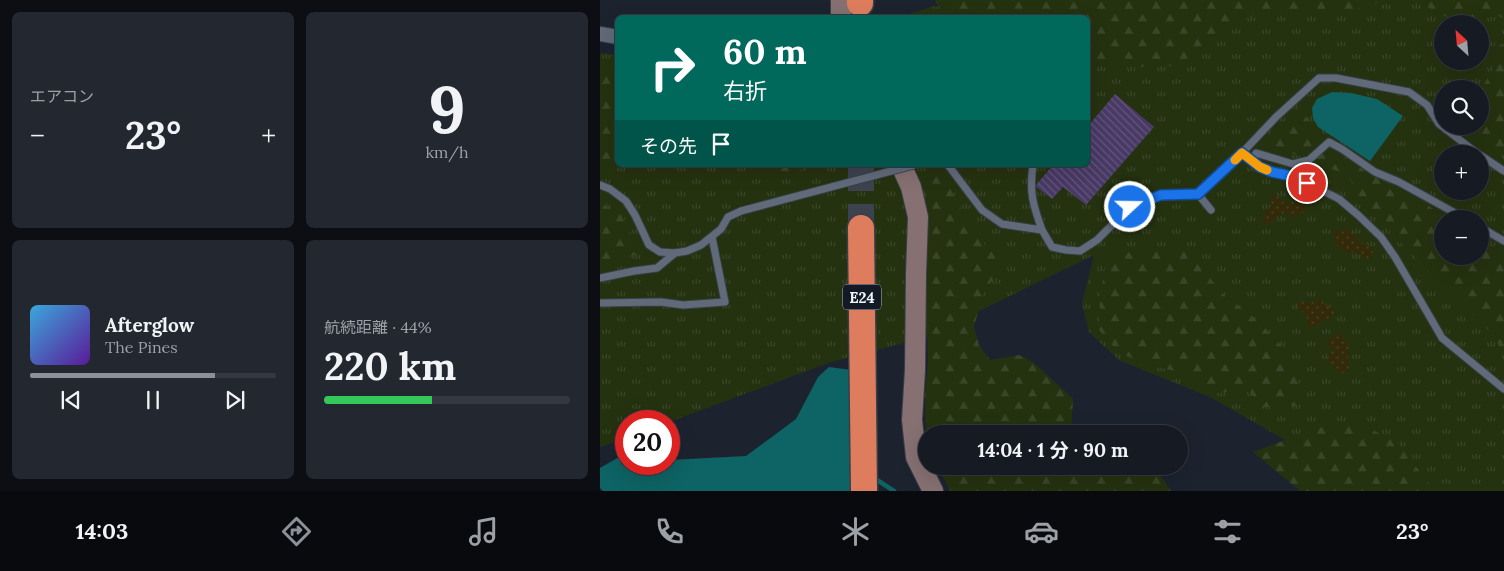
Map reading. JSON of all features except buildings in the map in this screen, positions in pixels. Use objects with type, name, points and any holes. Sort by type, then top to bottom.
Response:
[{"type":"highway","name":"E24","points":[[861,228],[864,491]]},
{"type":"street","points":[[600,34],[615,36]]},
{"type":"street","points":[[902,167],[911,188],[918,217],[913,429],[916,457],[933,491]]},
{"type":"lane","points":[[1033,167],[1031,194],[1034,211],[1042,230],[1052,246],[1080,251],[1097,240],[1130,207],[1161,195],[1198,194],[1242,153],[1276,117],[1319,78],[1336,78],[1409,92],[1426,105],[1439,124],[1467,145]]},
{"type":"lane","points":[[1252,161],[1256,153],[1293,164],[1310,160],[1329,142],[1375,172],[1399,182],[1450,210]]},
{"type":"lane","points":[[1242,153],[1260,167],[1272,172],[1296,177],[1339,199],[1358,215],[1381,237],[1396,256],[1442,338],[1504,389]]},
{"type":"lane","points":[[1489,161],[1504,171]]},
{"type":"lane","points":[[600,185],[610,189],[626,201],[635,215],[649,246],[660,252],[675,253],[687,251],[700,245],[721,229],[728,217],[741,211],[906,167]]},
{"type":"lane","points":[[950,167],[982,210],[1002,224],[1042,230]]},
{"type":"lane","points":[[1198,194],[1211,210]]},
{"type":"lane","points":[[1489,232],[1504,241]]},
{"type":"lane","points":[[600,303],[660,302],[683,305],[725,302],[712,237]]},
{"type":"lane","points":[[600,278],[657,268],[675,253]]},
{"type":"green space","points":[[935,0],[1387,0],[1339,14],[1251,15],[1182,66],[1134,67],[1090,57],[1090,15],[977,15],[939,7]]},
{"type":"green space","points":[[1284,0],[1447,0],[1456,15],[1434,15],[1434,70],[1489,70],[1489,17],[1504,12],[1504,491],[1359,491],[1294,445],[1212,398],[1119,360],[1089,332],[1082,303],[1094,255],[926,337],[831,362],[680,418],[680,410],[615,410],[615,442],[600,447],[600,53],[615,55],[615,167],[1090,167],[1090,45],[1249,6]]},
{"type":"green space","points":[[1415,0],[1504,0],[1504,19],[1497,15],[1489,18],[1489,15],[1442,15]]},
{"type":"green space","points":[[934,6],[977,15],[906,15]]},
{"type":"green space","points":[[1504,43],[1504,153],[1498,153],[1473,135],[1489,135],[1489,80],[1486,80],[1491,73],[1499,46]]},
{"type":"green space","points":[[600,63],[615,65],[615,166],[600,170]]},
{"type":"green space","points":[[1302,103],[1312,135],[1371,175],[1404,191],[1435,210],[1434,265],[1489,265],[1489,245],[1504,256],[1504,354],[1492,334],[1397,239],[1360,198],[1348,175],[1265,144]]},
{"type":"green space","points":[[760,167],[806,167],[778,182]]},
{"type":"green space","points":[[943,172],[964,214],[989,251],[1006,257],[982,297],[974,327],[979,345],[990,360],[1019,355],[1033,362],[1073,399],[1072,425],[926,425],[925,392],[928,363],[926,220],[920,181]]},
{"type":"green space","points":[[600,204],[621,212],[640,252],[612,267],[600,266]]},
{"type":"green space","points":[[1187,250],[1224,295],[1252,316],[1281,345],[1304,394],[1296,406],[1264,407],[1247,390],[1217,393],[1175,371],[1147,365],[1118,352],[1099,330],[1100,298],[1107,253]]},
{"type":"green space","points":[[1361,425],[1396,441],[1435,491],[1300,491],[1253,452],[1321,427]]},
{"type":"green space","points":[[942,475],[1159,475],[1171,491],[950,491]]},
{"type":"sand","points":[[1273,195],[1279,196],[1280,200],[1285,203],[1296,202],[1307,207],[1305,211],[1292,218],[1289,214],[1284,214],[1271,223],[1264,223],[1262,218],[1271,206],[1270,198]]},
{"type":"sand","points":[[1348,229],[1355,234],[1356,241],[1366,244],[1372,249],[1372,255],[1366,260],[1359,253],[1343,251],[1336,243],[1334,233],[1337,230]]},
{"type":"sand","points":[[1322,300],[1327,306],[1337,311],[1328,319],[1310,327],[1307,325],[1308,315],[1299,310],[1297,304],[1301,301],[1310,303]]},
{"type":"sand","points":[[1338,332],[1342,334],[1342,339],[1348,341],[1349,368],[1343,373],[1338,372],[1327,360],[1328,355],[1333,351],[1327,345],[1327,340]]},
{"type":"shaded area","points":[[1332,92],[1351,93],[1377,99],[1403,116],[1370,161],[1318,127],[1313,118],[1312,108],[1317,99]]},
{"type":"shaded area","points":[[829,367],[874,373],[877,473],[862,491],[603,491],[600,488],[600,468],[615,459],[615,475],[680,475],[680,459],[746,456],[796,419],[818,377]]},
{"type":"waterway","points":[[874,478],[894,491]]},
{"type":"tunnel","points":[[861,167],[861,228]]},
{"type":"slow traffic","points":[[1235,160],[1242,153],[1267,170]]},
{"type":"route","points":[[1130,207],[1161,195],[1198,194],[1242,153],[1260,167],[1272,172],[1296,177],[1307,183]]}]
